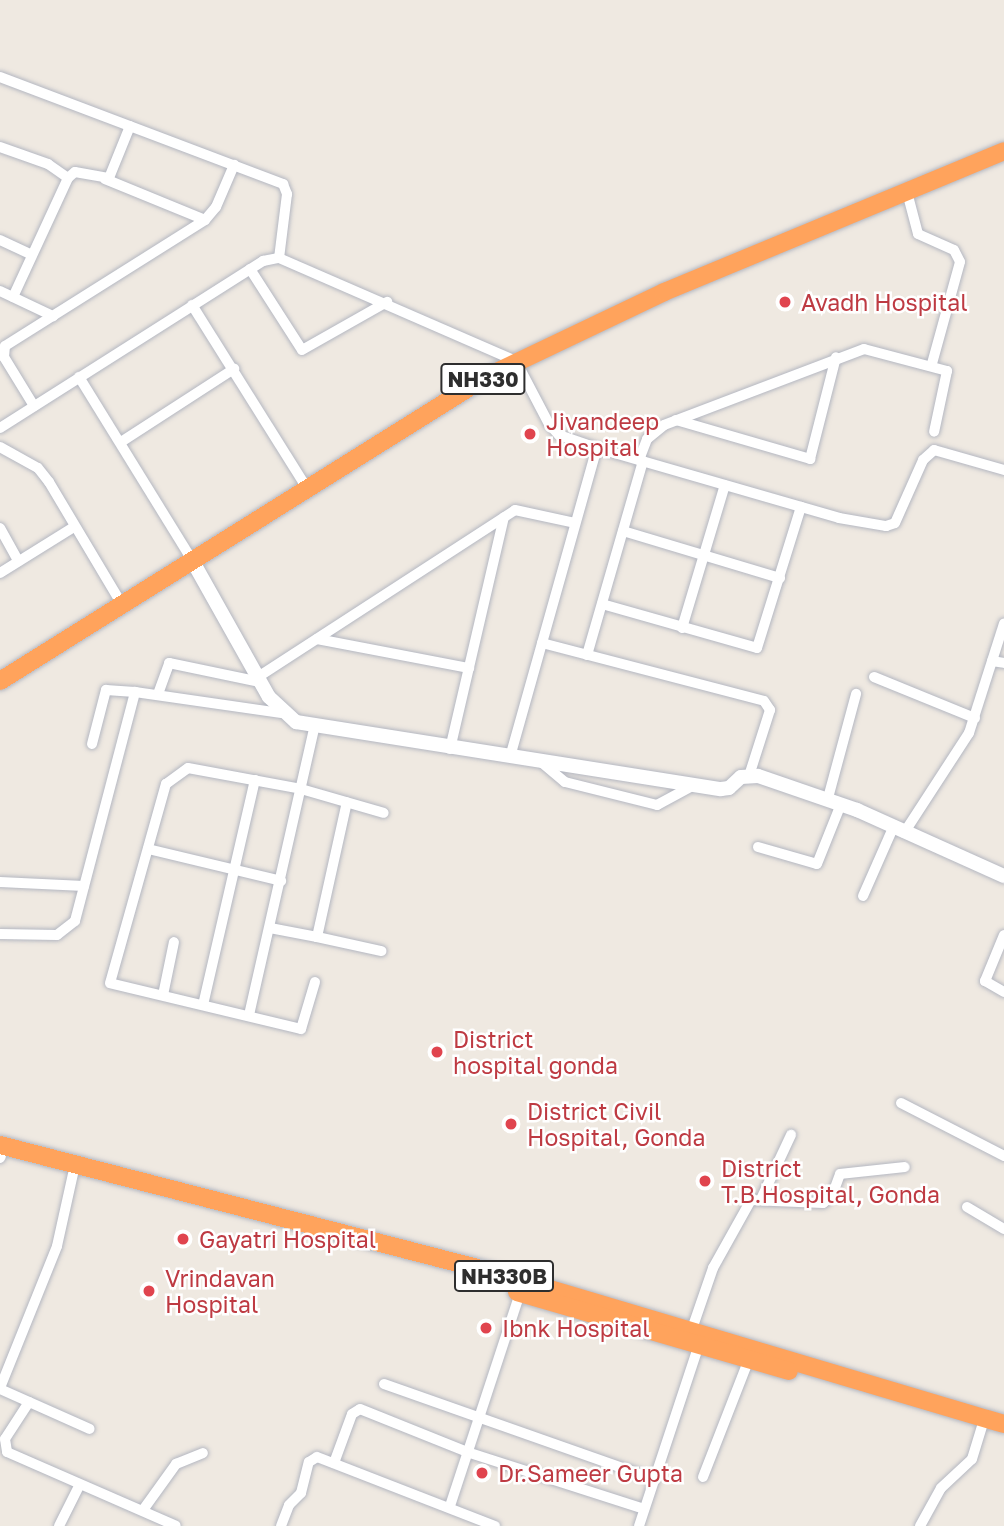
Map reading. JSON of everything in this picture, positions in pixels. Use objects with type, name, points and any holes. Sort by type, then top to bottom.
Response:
[{"type":"highway","name":"NH330","points":[[0,681],[121,603],[516,361],[664,292],[1004,151]]},
{"type":"highway","name":"NH330B","points":[[0,1145],[281,1214],[695,1337],[1004,1424]]},
{"type":"highway","name":"NH330B","points":[[0,1157],[294,1226],[520,1293],[695,1337],[749,1359],[1004,1434]]},
{"type":"street","points":[[0,77],[234,165],[286,188],[279,258]]},
{"type":"street","points":[[105,179],[112,173],[130,126]]},
{"type":"street","points":[[0,147],[48,164],[68,178]]},
{"type":"street","points":[[34,406],[2,357],[5,346],[205,220],[216,207],[234,165]]},
{"type":"street","points":[[13,297],[68,178],[75,172],[105,179],[205,220]]},
{"type":"street","points":[[907,192],[918,234],[954,250],[960,262],[932,364]]},
{"type":"street","points":[[0,240],[32,255]]},
{"type":"street","points":[[0,428],[250,269],[279,258],[387,302],[516,361],[549,424],[559,435],[641,461],[801,507],[892,525],[923,460],[934,450],[1004,470]]},
{"type":"street","points":[[250,269],[302,350],[387,302]]},
{"type":"street","points":[[0,290],[53,316]]},
{"type":"street","points":[[192,305],[307,488]]},
{"type":"street","points":[[587,655],[641,461],[652,432],[676,420],[799,376],[836,357],[875,348],[932,364],[947,373],[934,432]]},
{"type":"street","points":[[676,420],[810,459],[836,357]]},
{"type":"street","points":[[121,442],[234,369]]},
{"type":"street","points":[[79,377],[192,560],[259,680],[281,713]]},
{"type":"street","points":[[0,447],[38,468],[121,603]]},
{"type":"street","points":[[510,757],[597,448]]},
{"type":"street","points":[[682,628],[725,485]]},
{"type":"street","points":[[602,604],[757,648],[801,507]]},
{"type":"street","points":[[158,694],[169,663],[259,680],[504,517],[521,510],[575,523]]},
{"type":"street","points":[[450,749],[504,517]]},
{"type":"street","points":[[0,573],[74,527]]},
{"type":"street","points":[[0,528],[19,561]]},
{"type":"street","points":[[622,531],[780,578]]},
{"type":"street","points":[[863,896],[899,830],[962,747],[975,718],[1004,623]]},
{"type":"street","points":[[317,639],[468,668]]},
{"type":"street","points":[[92,744],[106,690],[158,694],[281,713],[315,725],[450,749],[696,784],[729,788],[748,776],[769,705],[542,643]]},
{"type":"street","points":[[992,661],[1004,663]]},
{"type":"street","points":[[874,677],[975,718]]},
{"type":"street","points":[[0,934],[64,934],[75,921],[135,692]]},
{"type":"street","points":[[758,847],[817,864],[834,801],[856,694]]},
{"type":"street","points":[[249,1015],[315,725]]},
{"type":"street","points":[[541,762],[565,782],[657,805],[696,784]]},
{"type":"street","points":[[315,982],[301,1029],[110,984],[148,849],[172,776],[188,768],[301,789],[384,813]]},
{"type":"street","points":[[748,776],[795,786],[834,801],[1004,876]]},
{"type":"street","points":[[203,1004],[255,780]]},
{"type":"street","points":[[317,937],[347,802]]},
{"type":"street","points":[[148,849],[281,881]]},
{"type":"street","points":[[0,882],[84,886]]},
{"type":"street","points":[[270,928],[382,951]]},
{"type":"street","points":[[1004,935],[985,981],[1004,992]]},
{"type":"street","points":[[163,995],[174,942]]},
{"type":"street","points":[[901,1103],[1004,1156]]},
{"type":"street","points":[[761,1199],[791,1135]]},
{"type":"street","points":[[639,1526],[713,1268],[751,1200],[823,1203],[832,1196],[840,1174],[905,1167]]},
{"type":"street","points":[[74,1174],[61,1231],[0,1388],[90,1429]]},
{"type":"street","points":[[967,1207],[1004,1229]]},
{"type":"street","points":[[450,1506],[470,1453],[520,1293]]},
{"type":"street","points":[[703,1478],[749,1359]]},
{"type":"street","points":[[384,1384],[654,1479]]},
{"type":"street","points":[[29,1402],[4,1448],[79,1486],[143,1510],[176,1526]]},
{"type":"street","points":[[334,1463],[352,1414],[360,1409],[470,1453],[644,1509]]},
{"type":"street","points":[[920,1526],[941,1488],[967,1468],[982,1427]]},
{"type":"street","points":[[143,1510],[176,1464],[203,1453]]},
{"type":"street","points":[[281,1526],[287,1509],[301,1493],[309,1462],[317,1457],[450,1506],[495,1526]]},
{"type":"street","points":[[59,1526],[79,1486]]},
{"type":"place","name":"Avadh Hospital","points":[[785,302]]},
{"type":"place","name":"Jivandeep Hospital","points":[[530,434]]},
{"type":"place","name":"District hospital gonda","points":[[437,1052]]},
{"type":"place","name":"District Civil Hospital, Gonda","points":[[511,1124]]},
{"type":"place","name":"District T.B.Hospital, Gonda","points":[[705,1181]]},
{"type":"place","name":"Gayatri Hospital","points":[[183,1239]]},
{"type":"place","name":"Vrindavan Hospital","points":[[149,1291]]},
{"type":"place","name":"Ibnk Hospital","points":[[486,1328]]},
{"type":"place","name":"Dr.Sameer Gupta","points":[[482,1473]]}]
